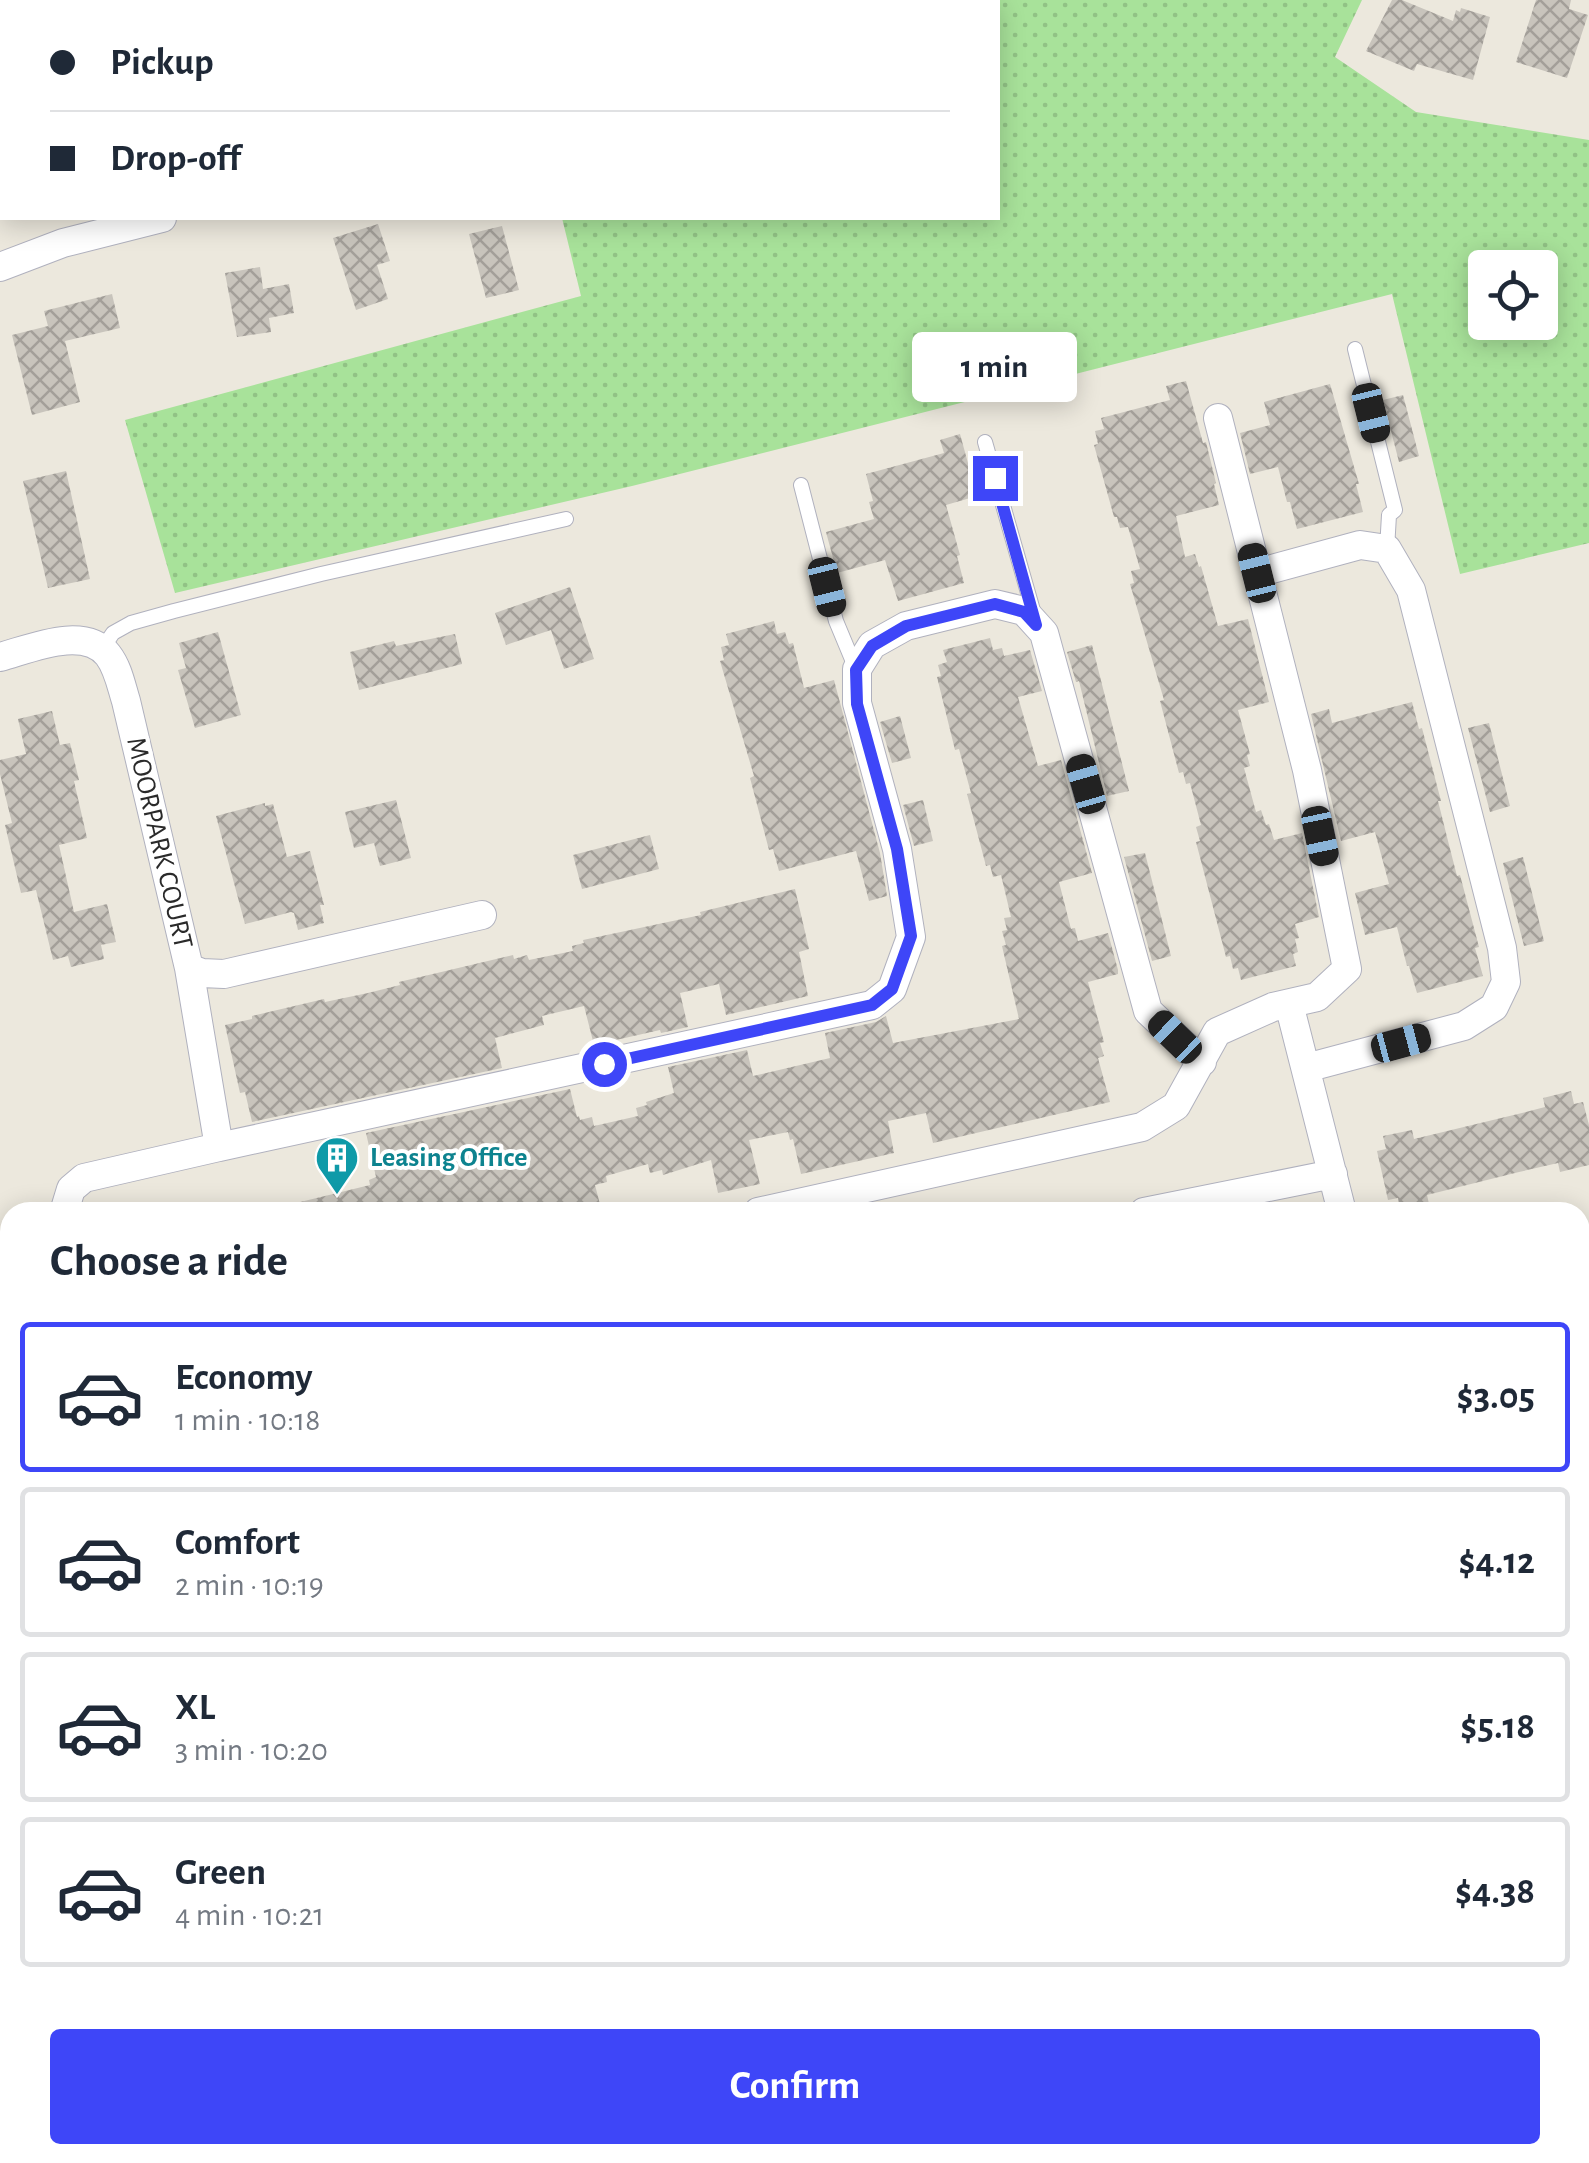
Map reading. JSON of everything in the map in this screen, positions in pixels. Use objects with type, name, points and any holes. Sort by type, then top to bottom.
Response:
[{"type":"street","points":[[0,267],[76,239],[154,220]]},
{"type":"street","points":[[803,1202],[1142,1127],[1176,1106],[1217,1032],[1273,1008],[1317,997],[1348,968],[1307,770],[1218,418]]},
{"type":"street","points":[[1257,573],[1360,545],[1387,549],[1411,590],[1502,948],[1506,982],[1494,1007],[1464,1026],[1306,1068]]},
{"type":"street","points":[[67,1202],[71,1189],[84,1178],[872,1005],[892,989],[911,936],[897,849],[857,704],[856,670],[872,646],[906,626],[995,604],[1024,612],[1044,633],[1148,1011],[1202,1062]]},
{"type":"street","points":[[0,657],[70,641],[102,649]]},
{"type":"street","name":"MOORPARK COURT","points":[[102,649],[118,674],[126,701],[188,968],[224,974],[482,915]]},
{"type":"street","points":[[188,968],[219,1147]]},
{"type":"street","points":[[1289,1004],[1339,1202]]},
{"type":"street","points":[[1245,1202],[1332,1174]]},
{"type":"lane","points":[[1355,348],[1394,510],[1389,514],[1387,549]]},
{"type":"lane","points":[[985,442],[1036,625]]},
{"type":"lane","points":[[801,485],[836,621],[856,670]]},
{"type":"lane","points":[[102,649],[113,634],[131,623],[174,610],[566,519]]},
{"type":"green space","points":[[1000,0],[1362,0],[1335,57],[1416,112],[1589,140],[1589,543],[1460,574],[1392,294],[632,486],[175,593],[125,420],[581,296],[562,220],[1000,220]]},
{"type":"building","points":[[1392,0],[1402,0],[1453,21],[1456,10],[1460,12],[1461,8],[1490,17],[1473,80],[1417,64],[1414,71],[1366,51]]},
{"type":"building","points":[[1536,0],[1571,0],[1569,9],[1588,15],[1567,78],[1516,62]]},
{"type":"building","points":[[378,224],[390,261],[377,265],[388,299],[356,310],[333,238]]},
{"type":"building","points":[[502,226],[519,290],[486,298],[469,234]]},
{"type":"building","points":[[260,267],[263,289],[289,284],[294,313],[269,318],[271,332],[237,337],[225,273]]},
{"type":"building","points":[[112,294],[120,328],[65,341],[80,402],[32,415],[12,335],[48,326],[44,311]]},
{"type":"building","points":[[1186,381],[1203,443],[1206,442],[1219,505],[1176,516],[1185,557],[1195,554],[1201,566],[1218,626],[1248,619],[1269,702],[1238,710],[1250,754],[1250,766],[1244,768],[1256,812],[1261,810],[1274,840],[1302,833],[1319,917],[1295,924],[1299,938],[1295,939],[1298,952],[1293,954],[1296,966],[1241,980],[1238,968],[1233,969],[1230,956],[1226,957],[1196,842],[1200,841],[1196,827],[1201,825],[1190,783],[1186,784],[1183,772],[1179,773],[1160,701],[1164,700],[1130,584],[1134,583],[1131,571],[1140,569],[1128,527],[1120,528],[1114,517],[1094,445],[1098,444],[1095,431],[1104,429],[1101,418],[1170,400],[1166,386]]},
{"type":"building","points":[[1330,384],[1359,484],[1363,512],[1297,529],[1278,467],[1250,474],[1240,433],[1270,425],[1264,402]]},
{"type":"building","points":[[1403,395],[1419,456],[1399,462],[1383,400]]},
{"type":"building","points":[[960,434],[977,496],[946,505],[964,583],[898,601],[885,560],[837,573],[826,532],[874,519],[866,474],[944,453],[940,440]]},
{"type":"building","points":[[66,471],[90,579],[48,588],[23,481]]},
{"type":"building","points":[[570,587],[594,659],[564,669],[551,630],[506,645],[495,613]]},
{"type":"building","points":[[774,621],[777,634],[785,632],[789,644],[793,643],[804,688],[834,680],[880,853],[887,896],[869,901],[856,851],[779,871],[773,849],[769,850],[750,778],[754,776],[720,661],[724,660],[721,647],[729,645],[726,634]]},
{"type":"building","points":[[218,632],[241,715],[195,728],[178,670],[186,668],[179,643]]},
{"type":"building","points":[[455,634],[462,664],[359,690],[350,652],[394,641],[396,646]]},
{"type":"building","points":[[990,638],[993,650],[1002,648],[1004,656],[1030,650],[1042,691],[1018,697],[1038,766],[1061,760],[1092,873],[1059,882],[1071,929],[1075,928],[1078,941],[1108,933],[1118,970],[1118,974],[1088,982],[1104,1042],[1100,1043],[1104,1056],[1098,1058],[1110,1102],[933,1143],[926,1113],[888,1121],[894,1153],[801,1174],[788,1132],[749,1140],[760,1184],[718,1193],[711,1160],[663,1175],[662,1170],[650,1173],[648,1164],[606,1176],[607,1182],[595,1185],[599,1202],[300,1202],[370,1185],[369,1180],[376,1177],[366,1133],[570,1089],[577,1117],[592,1117],[594,1126],[638,1116],[636,1108],[674,1093],[668,1067],[747,1050],[753,1076],[830,1058],[825,1033],[876,1022],[886,1016],[893,1043],[1019,1019],[1002,946],[1006,945],[1004,918],[1011,917],[1001,875],[993,877],[990,865],[986,866],[967,794],[971,793],[959,749],[955,750],[937,677],[941,676],[938,665],[947,662],[943,650]]},
{"type":"building","points":[[1092,645],[1129,791],[1107,796],[1079,681],[1076,682],[1067,652]]},
{"type":"building","points":[[1412,702],[1479,947],[1475,948],[1483,976],[1417,993],[1397,927],[1365,935],[1355,893],[1389,884],[1375,832],[1341,841],[1311,714],[1329,709],[1332,723]]},
{"type":"building","points":[[52,711],[60,745],[70,743],[87,838],[59,845],[74,912],[107,904],[116,942],[101,945],[104,959],[71,967],[68,956],[53,960],[36,890],[21,893],[5,825],[12,823],[0,774],[0,760],[26,754],[18,719]]},
{"type":"building","points":[[900,716],[911,758],[892,763],[880,722]]},
{"type":"building","points":[[1489,723],[1510,806],[1490,812],[1468,728]]},
{"type":"building","points":[[396,800],[411,858],[380,866],[374,843],[354,848],[345,812]]},
{"type":"building","points":[[923,800],[933,841],[914,846],[903,805]]},
{"type":"building","points":[[273,804],[287,857],[310,851],[324,905],[320,905],[324,923],[298,930],[291,912],[245,924],[216,816]]},
{"type":"building","points":[[650,835],[659,869],[582,889],[573,855]]},
{"type":"building","points":[[1145,853],[1171,956],[1152,961],[1124,857]]},
{"type":"building","points":[[1523,857],[1544,941],[1524,946],[1503,863]]},
{"type":"building","points":[[795,889],[809,949],[799,952],[808,996],[726,1015],[719,984],[680,993],[688,1027],[594,1045],[584,1006],[542,1016],[544,1025],[495,1038],[502,1068],[252,1122],[245,1092],[240,1093],[225,1025],[513,955],[514,959],[527,955],[529,960],[573,951],[572,946],[584,943],[583,940],[701,915],[700,912]]},
{"type":"building","points":[[1571,1091],[1574,1104],[1583,1102],[1589,1125],[1589,1165],[1560,1172],[1558,1163],[1427,1195],[1429,1202],[1388,1200],[1377,1151],[1386,1149],[1383,1136],[1412,1130],[1414,1139],[1545,1107],[1543,1098]]},
{"type":"place","name":"Leasing Office","points":[[337,1196]]},
{"type":"route","points":[[604,1064],[872,1005],[892,989],[911,936],[897,849],[857,704],[856,670],[872,646],[906,626],[995,604],[1024,612],[1036,625],[995,478]]}]
